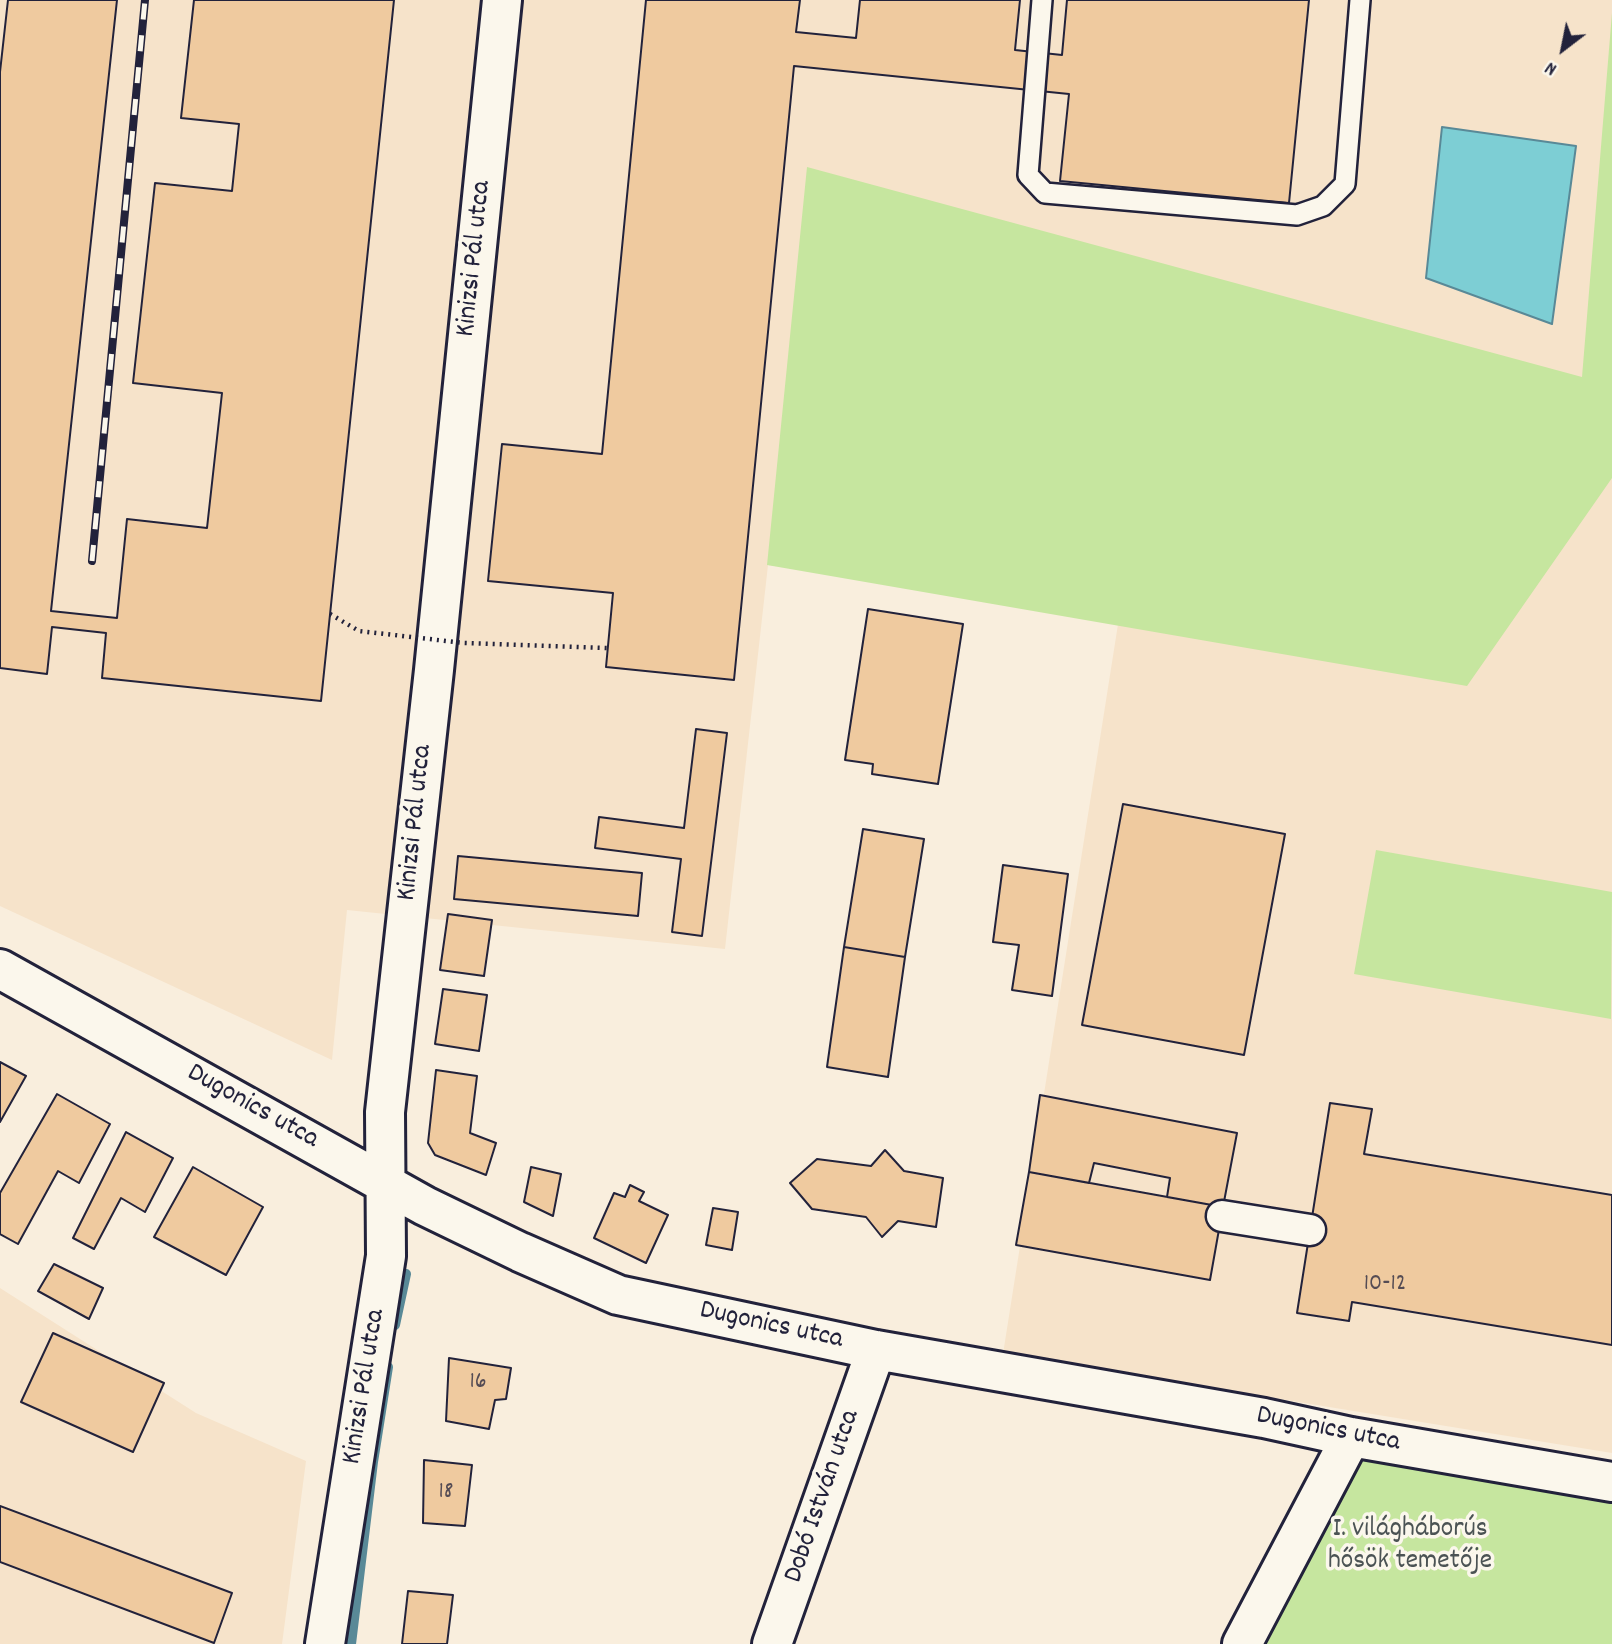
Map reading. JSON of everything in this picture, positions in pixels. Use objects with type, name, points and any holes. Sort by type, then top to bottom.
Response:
[{"type":"street","name":"Kinizsi Pál utca","points":[[325,1644],[386,1256],[385,1112],[434,670],[502,0]]},
{"type":"street","name":"Dugonics utca","points":[[0,969],[425,1206],[618,1295],[876,1350],[1612,1482]]},
{"type":"street","points":[[1222,1216],[1310,1230]]},
{"type":"street","name":"Dobó István utca","points":[[772,1644],[876,1350]]},
{"type":"street","points":[[1242,1644],[1351,1437]]},
{"type":"lane","points":[[1042,0],[1028,175],[1045,193],[1297,215],[1323,206],[1345,184],[1360,0]]},
{"type":"path","points":[[330,614],[359,631],[464,643],[608,648]]},
{"type":"shaded area","points":[[0,0],[1612,0],[1612,1453],[1003,1354],[1119,618],[768,565],[725,949],[347,910],[332,1060],[0,906]]},
{"type":"shaded area","points":[[0,1288],[196,1413],[306,1461],[282,1644],[0,1644]]},
{"type":"green space","points":[[1612,13],[1612,478],[1467,686],[767,565],[807,167],[1582,377]]},
{"type":"green space","points":[[1376,850],[1612,892],[1611,1019],[1354,974]]},
{"type":"green space","name":"I. világháborús hősök temetője","points":[[1351,1437],[1612,1486],[1612,1644],[1242,1644]]},
{"type":"water","points":[[1442,127],[1576,146],[1552,324],[1426,278]]},
{"type":"building","points":[[8,0],[117,0],[51,611],[117,618],[127,519],[207,528],[222,393],[133,383],[155,183],[232,191],[239,124],[181,118],[194,0],[394,0],[321,701],[102,678],[106,633],[52,627],[47,674],[0,668],[0,72]]},
{"type":"building","points":[[646,0],[800,0],[796,32],[856,38],[860,0],[1020,0],[1015,50],[1062,55],[1067,0],[1309,0],[1289,203],[1060,181],[1069,94],[794,66],[734,680],[606,667],[613,593],[488,581],[502,444],[602,454]]},
{"type":"building","points":[[868,609],[963,624],[938,784],[872,774],[873,764],[845,760]]},
{"type":"building","points":[[696,729],[727,733],[702,936],[672,932],[681,859],[595,848],[599,817],[684,828]]},
{"type":"building","points":[[1123,804],[1285,834],[1244,1055],[1082,1025]]},
{"type":"building","points":[[863,829],[924,839],[905,957],[844,947]]},
{"type":"building","points":[[458,856],[642,873],[638,916],[454,899]]},
{"type":"building","points":[[1003,865],[1068,874],[1052,996],[1012,990],[1019,945],[993,942]]},
{"type":"building","points":[[448,914],[492,920],[484,976],[440,970]]},
{"type":"building","points":[[844,947],[905,957],[888,1077],[827,1067]]},
{"type":"building","points":[[443,989],[487,995],[479,1051],[435,1044]]},
{"type":"building","points":[[0,1062],[26,1076],[0,1122]]},
{"type":"building","points":[[436,1070],[477,1076],[470,1133],[496,1143],[486,1175],[435,1155],[428,1143]]},
{"type":"building","points":[[57,1094],[110,1124],[79,1183],[58,1171],[18,1244],[0,1234],[0,1193]]},
{"type":"building","points":[[1040,1095],[1237,1133],[1223,1207],[1167,1197],[1170,1178],[1094,1163],[1089,1183],[1029,1172]]},
{"type":"building","points":[[1330,1103],[1372,1109],[1364,1154],[1612,1195],[1612,1345],[1352,1302],[1349,1321],[1297,1313]]},
{"type":"building","points":[[126,1132],[173,1158],[145,1212],[121,1198],[94,1249],[73,1238]]},
{"type":"building","points":[[885,1150],[904,1171],[943,1178],[936,1227],[898,1221],[882,1237],[866,1217],[812,1209],[790,1183],[817,1159],[871,1166]]},
{"type":"building","points":[[193,1167],[263,1207],[226,1275],[154,1237]]},
{"type":"building","points":[[531,1167],[561,1174],[553,1216],[524,1202]]},
{"type":"building","points":[[1029,1172],[1223,1207],[1210,1280],[1016,1245]]},
{"type":"building","points":[[630,1185],[644,1192],[639,1201],[668,1215],[646,1263],[594,1238],[614,1193],[625,1197]]},
{"type":"building","points":[[713,1208],[738,1212],[732,1250],[706,1245]]},
{"type":"building","points":[[54,1264],[103,1288],[89,1319],[38,1291]]},
{"type":"building","points":[[53,1333],[164,1383],[133,1452],[21,1402]]},
{"type":"building","points":[[449,1358],[511,1368],[506,1399],[495,1400],[489,1429],[446,1421]]},
{"type":"building","points":[[424,1460],[472,1465],[465,1526],[423,1523]]},
{"type":"building","points":[[0,1506],[232,1593],[214,1643],[0,1562]]},
{"type":"building","points":[[408,1591],[453,1595],[447,1644],[402,1644]]},
{"type":"waterway","points":[[395,1325],[406,1274]]},
{"type":"waterway","points":[[351,1644],[373,1462],[388,1367]]},
{"type":"railway","points":[[92,561],[145,0]]}]
